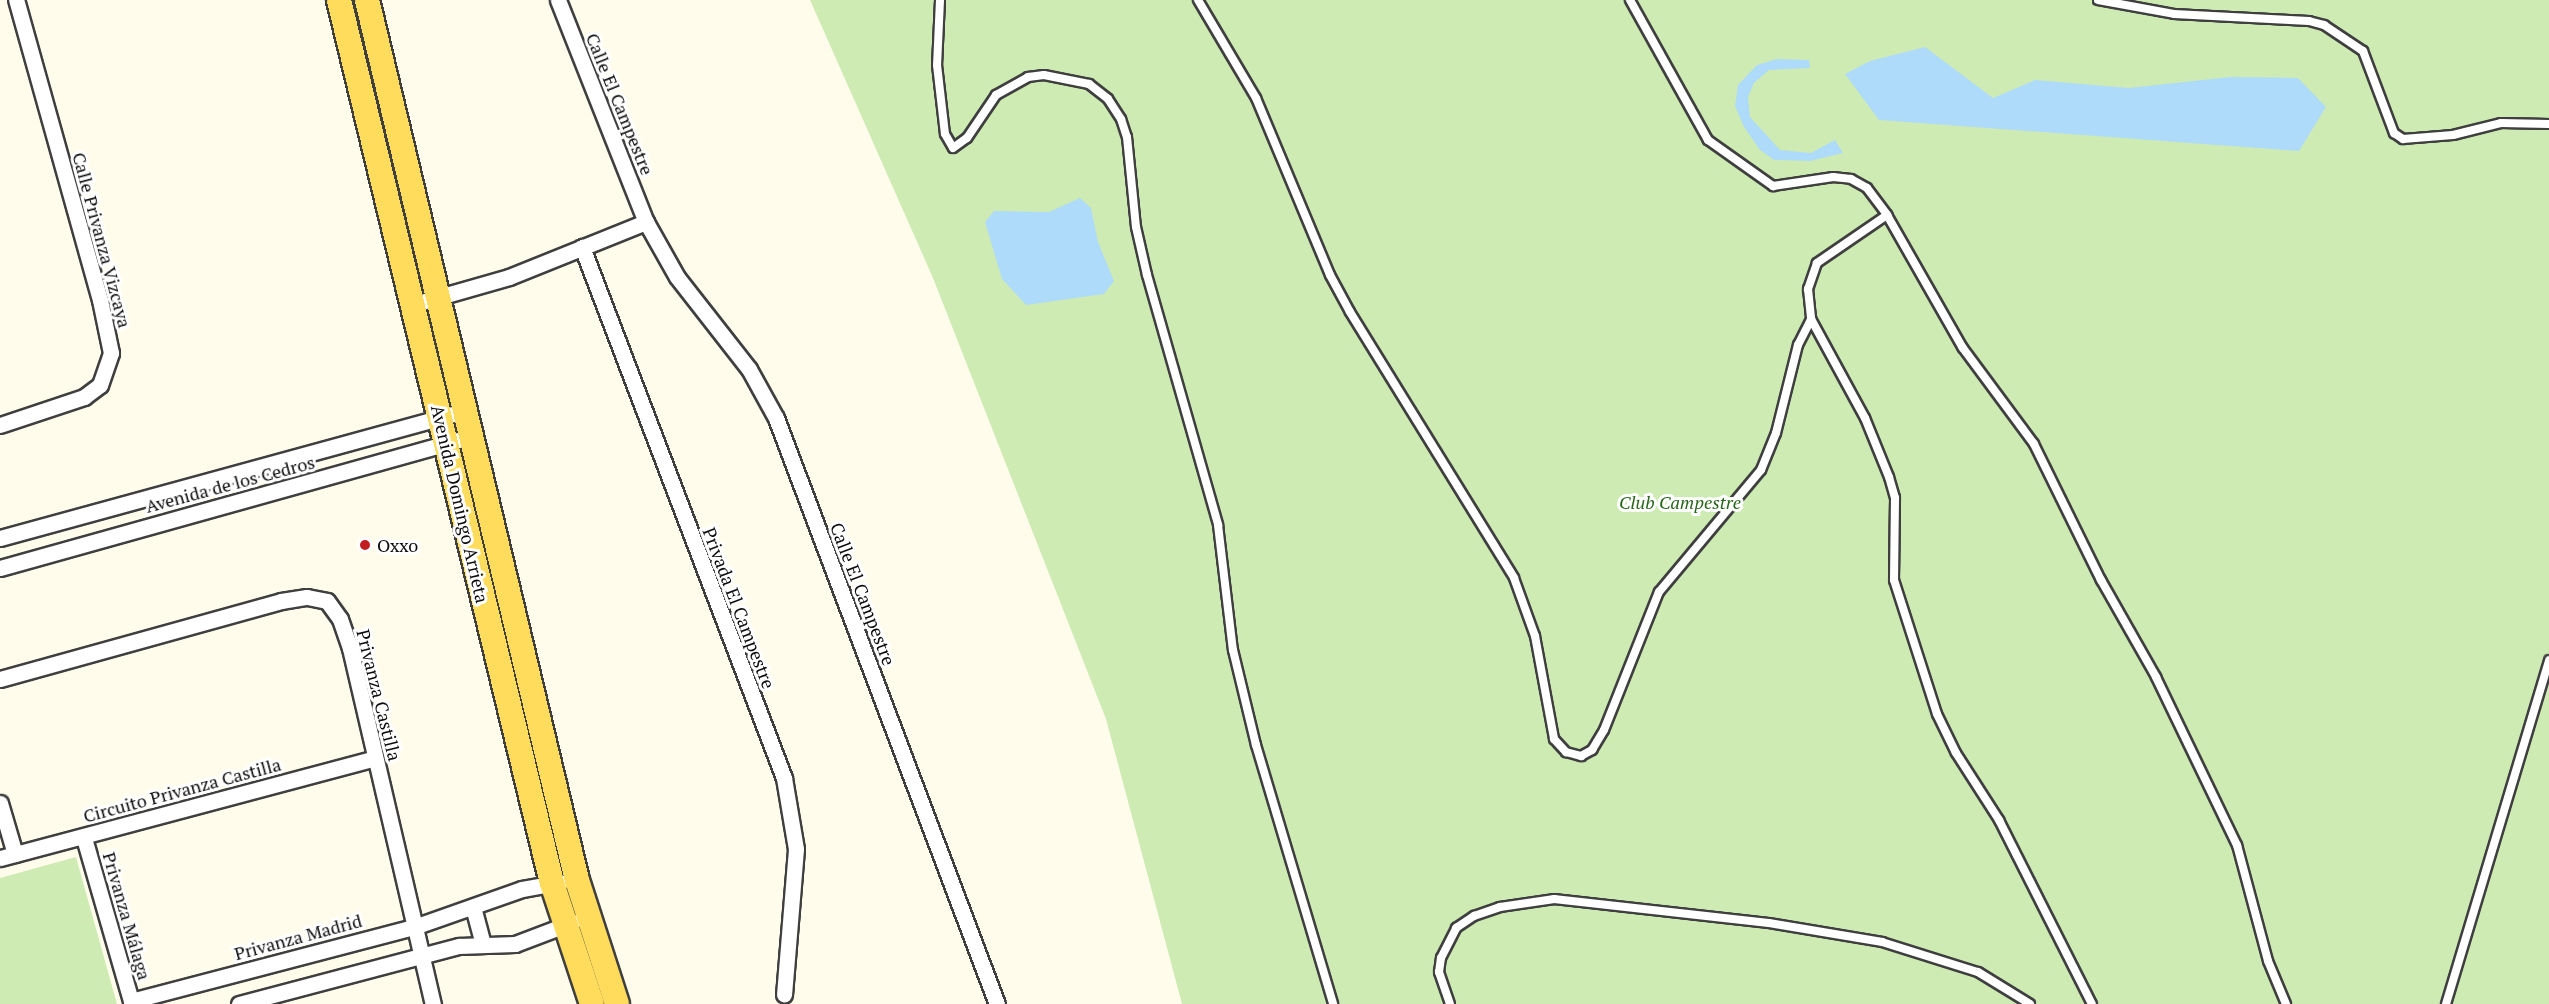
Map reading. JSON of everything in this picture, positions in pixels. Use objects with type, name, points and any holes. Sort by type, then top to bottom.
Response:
[{"type":"main road","name":"Avenida Domingo Arrieta","points":[[339,0],[552,884],[563,926],[592,1004]]},
{"type":"main road","name":"Avenida Domingo Arrieta","points":[[367,0],[577,880],[587,917],[617,1004]]},
{"type":"street","name":"Calle Privanza Vizcaya","points":[[0,425],[84,397],[100,385],[111,353],[100,300],[15,0]]},
{"type":"street","name":"Calle El Campestre","points":[[558,0],[646,222],[677,277],[749,369],[776,418],[998,1004]]},
{"type":"street","points":[[411,305],[509,277],[646,222]]},
{"type":"street","name":"Privada El Campestre","points":[[582,247],[784,778],[796,849],[784,995]]},
{"type":"street","name":"Avenida de los Cedros","points":[[0,538],[465,411]]},
{"type":"street","name":"Avenida de los Cedros","points":[[0,568],[470,437]]},
{"type":"street","name":"Privanza Castilla","points":[[0,679],[281,601],[307,597],[327,601],[340,619],[350,648],[434,1004]]},
{"type":"street","name":"Circuito Privanza Castilla","points":[[7,856],[84,838],[375,758]]},
{"type":"street","points":[[0,803],[7,856]]},
{"type":"street","name":"Privanza Málaga","points":[[84,838],[132,1003]]},
{"type":"street","name":"Privanza Madrid","points":[[132,1003],[414,927],[522,889],[577,880]]},
{"type":"street","points":[[473,907],[483,945]]},
{"type":"street","points":[[239,1004],[421,955],[483,945],[515,944],[587,917]]},
{"type":"lane","points":[[940,0],[937,65],[945,134],[953,148],[967,138],[996,95],[1028,77],[1044,75],[1089,84],[1108,99],[1121,119],[1127,137],[1136,227],[1147,276],[1218,525],[1233,650],[1256,745],[1333,1004]]},
{"type":"lane","points":[[1198,0],[1256,98],[1330,275],[1350,312],[1514,578],[1535,636],[1554,739],[1566,752],[1581,756],[1592,750],[1604,730],[1659,592],[1761,470],[1776,433],[1798,345],[1811,319]]},
{"type":"lane","points":[[1630,0],[1708,140],[1773,186],[1833,177],[1851,179],[1867,189],[1887,215],[1963,348],[2034,444],[2101,580],[2156,677],[2235,838],[2268,961],[2286,1004]]},
{"type":"lane","points":[[2098,0],[2174,14],[2308,21],[2324,25],[2363,51],[2394,133],[2403,139],[2453,135],[2501,123],[2549,124]]},
{"type":"lane","points":[[1887,215],[1817,262],[1808,289],[1811,319],[1865,418],[1889,477],[1895,498],[1894,580],[1923,659],[1937,714],[1956,753],[1999,820],[2092,1004]]},
{"type":"lane","points":[[2446,1004],[2549,660]]},
{"type":"lane","points":[[1450,1004],[1439,972],[1441,958],[1456,928],[1474,916],[1500,907],[1554,899],[1757,922],[1882,942],[1978,972],[2030,1004]]},
{"type":"green space","name":"Club Campestre","points":[[810,0],[2549,0],[2549,1004],[1182,1004],[1106,719],[933,278]]},
{"type":"green space","points":[[76,857],[117,1004],[0,1004],[0,878]]},
{"type":"water","points":[[1925,47],[1993,98],[2035,80],[2129,88],[2230,77],[2298,78],[2326,107],[2299,151],[1879,120],[1845,74],[1870,61]]},
{"type":"water","points":[[1777,59],[1809,60],[1810,68],[1769,70],[1754,83],[1748,97],[1750,117],[1780,150],[1811,153],[1835,140],[1843,153],[1810,161],[1774,160],[1760,150],[1744,127],[1735,106],[1738,85],[1757,65]]},
{"type":"water","points":[[1080,198],[1091,208],[1098,242],[1114,281],[1104,294],[1026,305],[1002,279],[985,222],[994,211],[1049,212]]},
{"type":"place","name":"Oxxo","points":[[365,545]]}]
